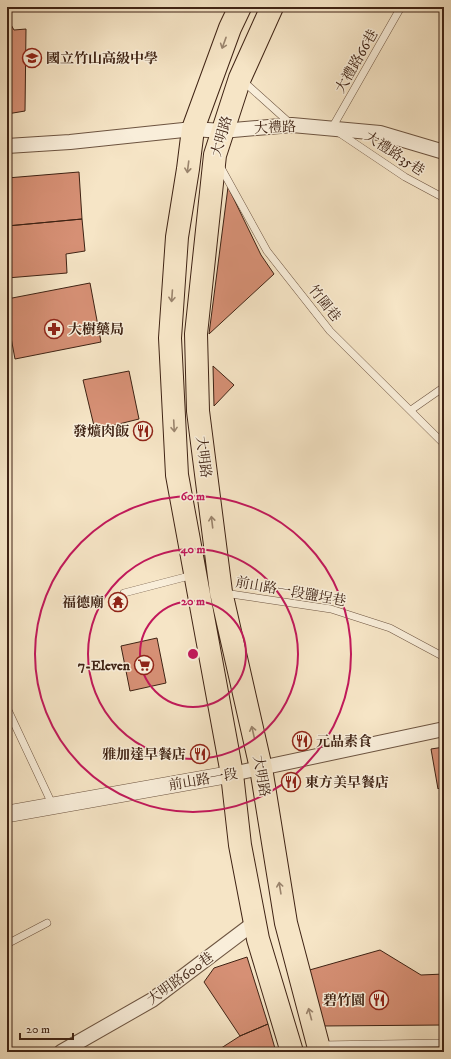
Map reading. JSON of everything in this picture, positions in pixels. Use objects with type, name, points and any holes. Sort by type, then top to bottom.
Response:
[{"type":"main road","name":"大明路","points":[[240,7],[230,28],[193,129],[177,237],[170,338],[177,475],[232,774],[240,845],[254,923],[292,1052]]},
{"type":"main road","name":"大明路","points":[[272,7],[240,78],[215,155],[196,334],[198,411],[221,592],[261,768],[286,923],[319,1048]]},
{"type":"street","name":"大禮路","points":[[7,146],[70,142],[193,129],[222,131],[292,125],[380,133],[444,152]]},
{"type":"street","name":"前山路一段","points":[[7,814],[232,774],[444,729]]},
{"type":"street","name":"大明路600巷","points":[[61,1052],[152,1000],[254,923]]},
{"type":"lane","name":"大禮路66巷","points":[[332,128],[401,7]]},
{"type":"lane","points":[[240,78],[292,125]]},
{"type":"lane","name":"大禮路35巷","points":[[332,128],[405,177],[444,198]]},
{"type":"lane","name":"竹圍巷","points":[[215,155],[267,251],[330,331],[444,444]]},
{"type":"lane","points":[[411,410],[444,387]]},
{"type":"lane","points":[[124,593],[195,575]]},
{"type":"lane","name":"前山路一段鹽埕巷","points":[[221,592],[331,609],[390,628],[444,657]]},
{"type":"lane","points":[[7,708],[53,806]]},
{"type":"lane","points":[[7,944],[47,923]]},
{"type":"lane","points":[[319,1048],[444,1043]]},
{"type":"building","points":[[7,23],[10,23],[14,30],[26,29],[25,111],[7,114]]},
{"type":"building","points":[[79,172],[82,219],[7,226],[7,178]]},
{"type":"building","points":[[228,187],[261,255],[274,274],[209,334]]},
{"type":"building","points":[[82,219],[85,251],[66,254],[67,273],[7,278],[7,226]]},
{"type":"building","name":"大樹藥局","points":[[90,283],[101,342],[15,359],[7,316],[7,299]]},
{"type":"building","points":[[213,366],[234,385],[214,406]]},
{"type":"building","points":[[129,371],[139,419],[95,430],[83,380]]},
{"type":"building","name":"7-Eleven","points":[[157,638],[166,683],[130,691],[121,646]]},
{"type":"building","points":[[444,747],[444,783],[438,789],[431,749]]},
{"type":"building","name":"碧竹園","points":[[380,950],[421,975],[444,974],[444,1025],[322,1026],[306,971]]},
{"type":"building","points":[[247,957],[268,1024],[240,1036],[204,982],[214,968]]},
{"type":"building","points":[[268,1024],[276,1052],[215,1052],[240,1036]]},
{"type":"place","name":"國立竹山高級中學","points":[[32,58]]},
{"type":"place","name":"大樹藥局","points":[[54,329]]},
{"type":"place","name":"發爌肉飯","points":[[143,431]]},
{"type":"place","name":"福德廟","points":[[118,602]]},
{"type":"place","name":"7-Eleven","points":[[144,665]]},
{"type":"place","name":"元品素食","points":[[302,741]]},
{"type":"place","name":"雅加達早餐店","points":[[200,754]]},
{"type":"place","name":"東方美早餐店","points":[[291,782]]},
{"type":"place","name":"碧竹園","points":[[379,1000]]}]
